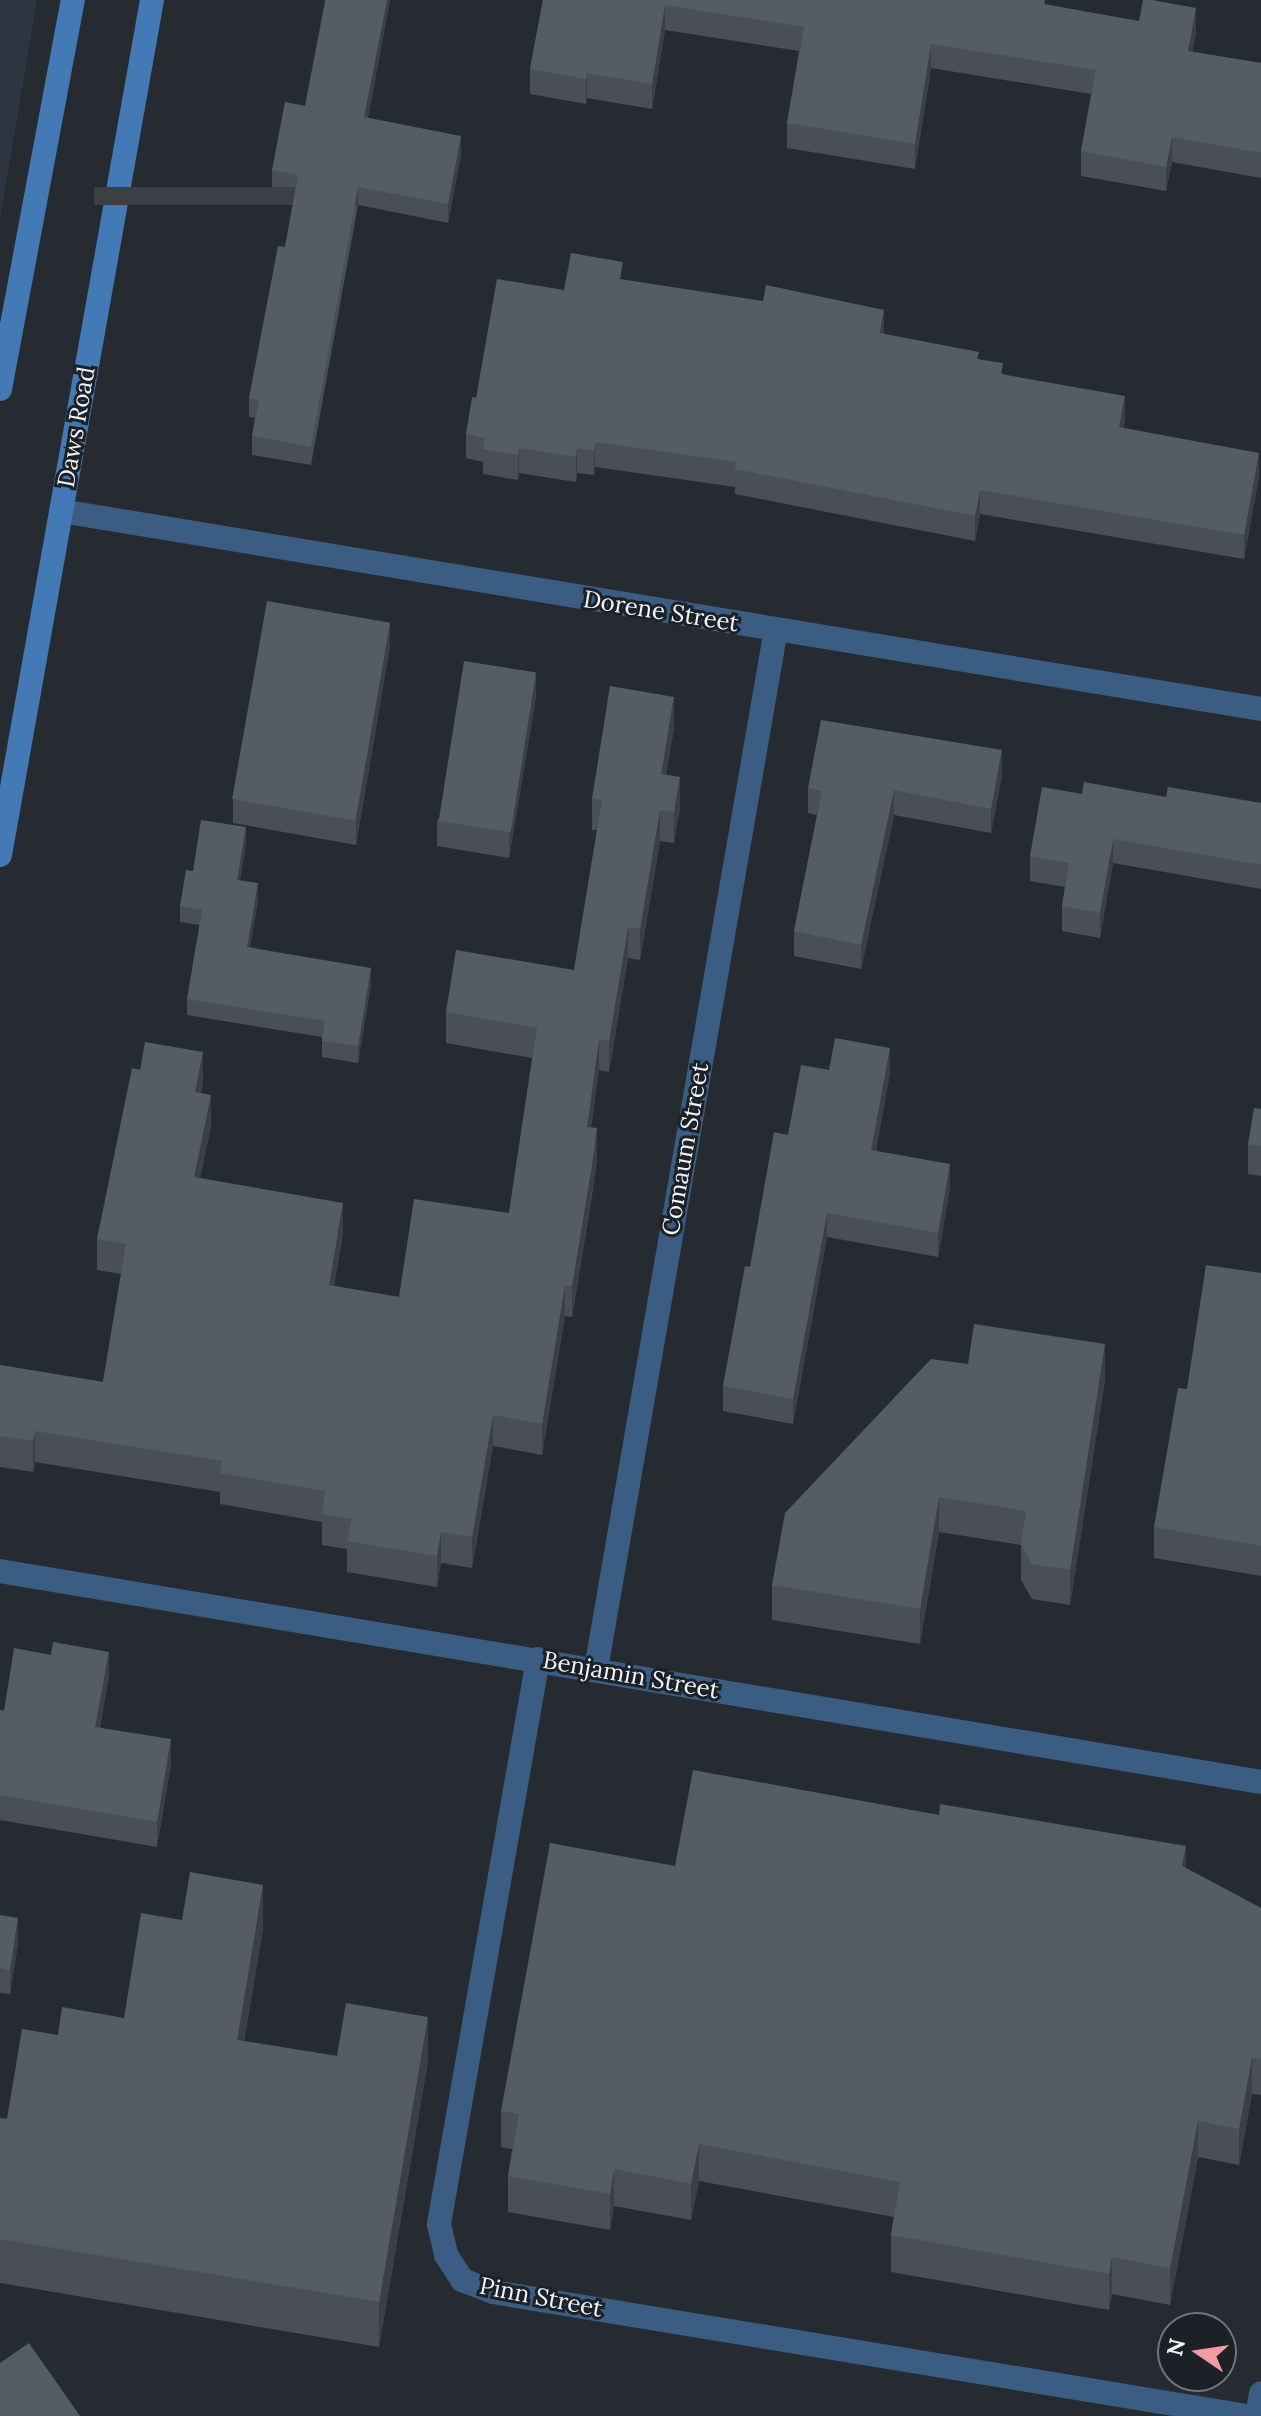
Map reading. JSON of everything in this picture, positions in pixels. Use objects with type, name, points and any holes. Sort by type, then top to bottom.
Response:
[{"type":"main road","points":[[0,389],[8,305],[73,0]]},
{"type":"main road","name":"Daws Road","points":[[0,855],[152,0]]},
{"type":"street","name":"Dorene Street","points":[[61,511],[1261,709]]},
{"type":"street","name":"Comaum Street","points":[[596,1669],[776,629]]},
{"type":"street","name":"Benjamin Street","points":[[0,1571],[1261,1782]]},
{"type":"street","name":"Pinn Street","points":[[538,1659],[439,2224],[446,2255],[462,2280],[493,2292],[1247,2416]]},
{"type":"street","points":[[1257,2416],[1261,2393]]},
{"type":"shaded area","points":[[0,0],[37,0],[0,220]]},
{"type":"building","points":[[326,0],[387,0],[364,117],[461,136],[448,204],[358,187],[311,447],[252,436],[259,400],[249,398],[278,246],[285,247],[298,175],[272,170],[285,102],[305,106]]},
{"type":"building","points":[[543,0],[1044,0],[1043,4],[1139,21],[1143,0],[1196,8],[1188,51],[1261,63],[1261,153],[1172,137],[1166,167],[1081,151],[1096,70],[931,44],[915,144],[787,123],[804,27],[665,5],[652,84],[587,73],[586,79],[530,69]]},
{"type":"building","points":[[571,253],[623,262],[620,279],[763,301],[766,285],[884,310],[880,333],[979,352],[977,359],[1003,363],[1001,374],[1125,396],[1119,427],[1259,453],[1244,535],[980,490],[975,516],[735,469],[736,462],[595,442],[594,451],[577,448],[576,457],[519,448],[518,455],[483,449],[485,438],[466,434],[472,397],[476,398],[497,279],[564,290]]},
{"type":"building","points":[[267,601],[390,623],[355,821],[232,799]]},
{"type":"building","points":[[464,661],[536,672],[511,832],[439,821]]},
{"type":"building","points":[[610,686],[674,697],[661,774],[680,777],[674,812],[660,810],[640,929],[628,927],[609,1041],[599,1039],[587,1127],[597,1128],[592,1165],[572,1286],[565,1285],[542,1424],[493,1415],[472,1537],[441,1532],[437,1556],[347,1541],[352,1519],[322,1514],[325,1491],[220,1473],[222,1461],[35,1431],[33,1441],[0,1436],[0,1365],[103,1382],[126,1244],[97,1239],[132,1068],[140,1070],[145,1042],[203,1052],[195,1092],[211,1095],[194,1177],[343,1203],[329,1285],[399,1297],[414,1199],[509,1213],[537,1028],[446,1012],[456,950],[574,970],[602,800],[592,799]]},
{"type":"building","points":[[821,720],[1002,750],[991,809],[894,790],[861,945],[794,931],[822,791],[808,788]]},
{"type":"building","points":[[1084,782],[1166,797],[1168,787],[1261,803],[1261,865],[1113,839],[1100,913],[1062,906],[1069,863],[1030,856],[1042,787],[1082,794]]},
{"type":"building","points":[[201,820],[246,827],[237,880],[258,883],[247,947],[371,968],[358,1046],[322,1041],[325,1021],[187,999],[202,910],[180,906],[186,870],[193,871]]},
{"type":"building","points":[[835,1038],[890,1048],[871,1150],[950,1164],[938,1233],[827,1213],[793,1399],[723,1386],[745,1266],[750,1267],[774,1132],[788,1135],[801,1065],[829,1070]]},
{"type":"building","points":[[1254,1108],[1261,1109],[1261,1146],[1248,1144]]},
{"type":"building","points":[[1206,1265],[1261,1273],[1261,1546],[1154,1527],[1178,1388],[1187,1389]]},
{"type":"building","points":[[974,1324],[1105,1344],[1070,1570],[1032,1564],[1021,1544],[1026,1511],[939,1497],[920,1609],[772,1585],[785,1513],[931,1359],[968,1364]]},
{"type":"building","points":[[53,1642],[109,1652],[95,1727],[171,1739],[157,1822],[0,1795],[0,1710],[4,1711],[14,1648],[51,1655]]},
{"type":"building","points":[[693,1770],[939,1815],[940,1804],[1186,1846],[1182,1866],[1261,1908],[1261,2059],[1252,2057],[1239,2129],[1198,2121],[1170,2268],[1112,2257],[1109,2274],[891,2235],[900,2182],[699,2144],[691,2184],[614,2169],[610,2194],[508,2176],[519,2114],[501,2111],[550,1843],[675,1866]]},
{"type":"building","points":[[190,1872],[263,1885],[237,2040],[337,2056],[346,2003],[428,2017],[379,2302],[0,2239],[0,2118],[7,2119],[22,2029],[58,2035],[62,2007],[124,2018],[141,1913],[182,1920]]},
{"type":"building","points":[[0,1915],[18,1918],[10,1970],[0,1968]]},
{"type":"building","points":[[29,2343],[80,2416],[0,2416],[0,2363]]}]
